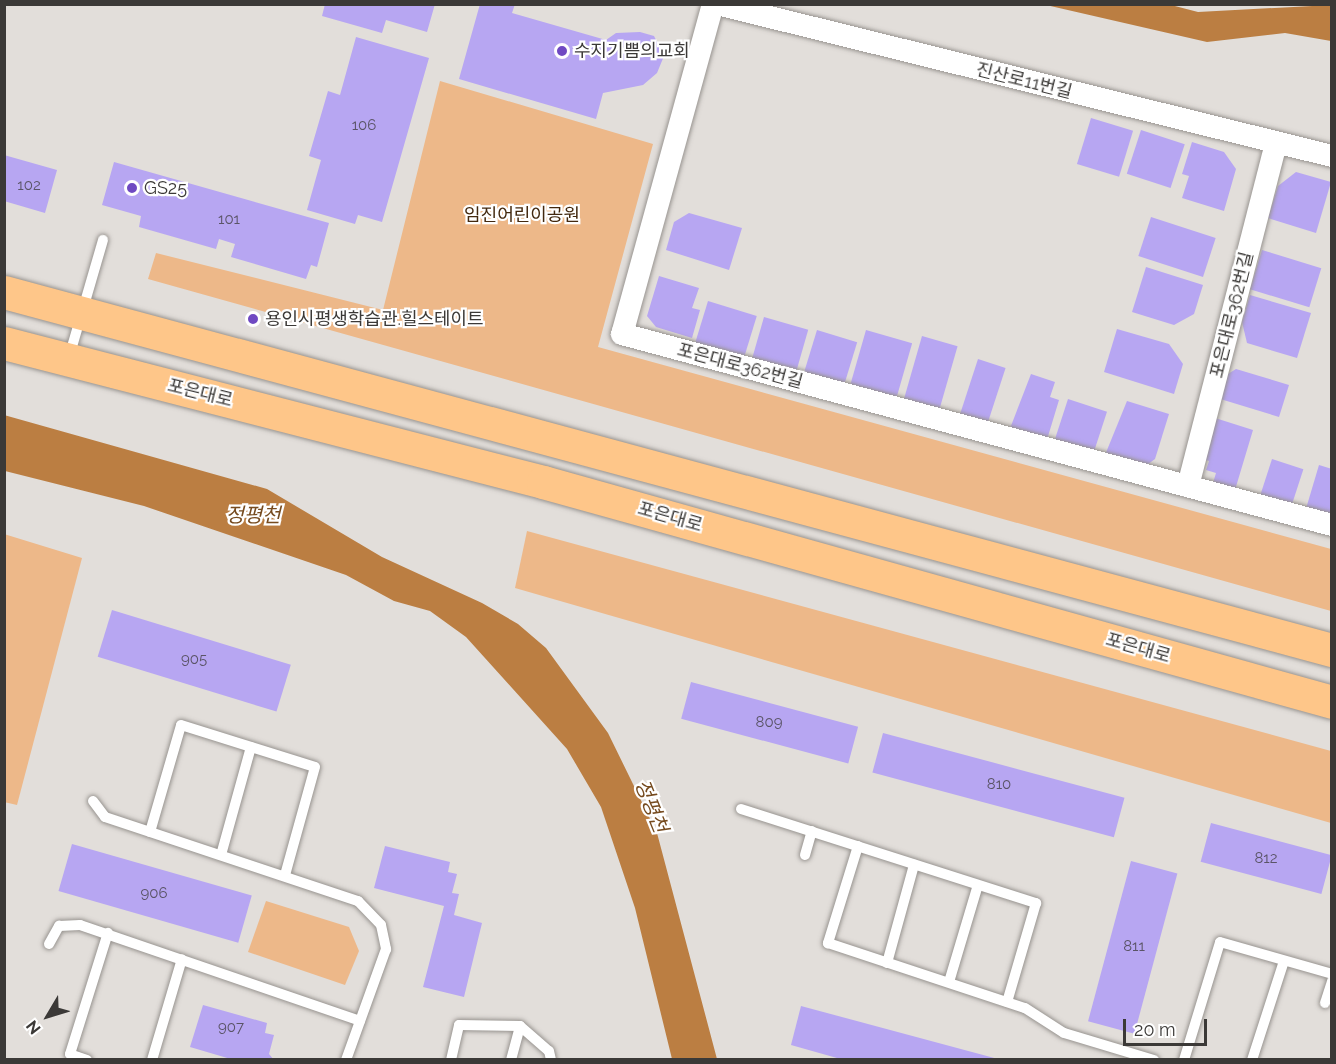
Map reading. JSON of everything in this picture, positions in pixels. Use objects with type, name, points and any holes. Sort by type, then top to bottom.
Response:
[{"type":"main road","points":[[4,292],[1332,650]]},
{"type":"main road","name":"포은대로","points":[[4,343],[543,482],[1332,702]]},
{"type":"street","name":"진산로11번길","points":[[715,4],[1332,156]]},
{"type":"street","name":"포은대로362번길","points":[[715,4],[622,334],[1332,525]]},
{"type":"street","name":"포은대로362번길","points":[[1188,486],[1276,144]]},
{"type":"lane","points":[[68,360],[83,315],[103,240]]},
{"type":"lane","points":[[150,831],[181,725],[315,767],[285,875]]},
{"type":"lane","points":[[221,855],[251,747]]},
{"type":"lane","points":[[93,801],[105,817],[358,901],[381,925],[386,949],[346,1059]]},
{"type":"lane","points":[[741,809],[1036,903],[1007,1002]]},
{"type":"lane","points":[[805,855],[812,831]]},
{"type":"lane","points":[[858,846],[828,943],[1007,1002],[1064,1033],[1154,1059]]},
{"type":"lane","points":[[887,963],[914,865]]},
{"type":"lane","points":[[949,982],[978,885]]},
{"type":"lane","points":[[49,944],[59,926],[108,933],[360,1021]]},
{"type":"lane","points":[[87,1059],[70,1054],[108,933]]},
{"type":"lane","points":[[1184,1059],[1220,942],[1332,974]]},
{"type":"lane","points":[[152,1059],[182,959]]},
{"type":"lane","points":[[1252,1059],[1284,961]]},
{"type":"lane","points":[[1325,1003],[1332,981]]},
{"type":"lane","points":[[451,1059],[459,1025],[520,1026],[549,1051],[551,1059]]},
{"type":"lane","points":[[511,1059],[520,1026]]},
{"type":"green space","name":"임진어린이공원","points":[[440,81],[653,144],[598,347],[1331,549],[1331,611],[148,279],[156,253],[383,310]]},
{"type":"green space","points":[[527,531],[1331,751],[1331,823],[515,588]]},
{"type":"green space","points":[[4,534],[82,558],[17,805],[4,802]]},
{"type":"green space","points":[[266,901],[349,927],[359,951],[345,985],[248,952]]},
{"type":"water","points":[[1046,5],[1171,5],[1198,12],[1331,5],[1331,41],[1285,33],[1207,42]]},
{"type":"water","name":"정평천","points":[[4,415],[267,489],[382,557],[482,603],[518,624],[546,648],[608,733],[657,833],[717,1059],[672,1059],[635,908],[601,807],[567,749],[466,637],[430,611],[394,601],[346,575],[144,506],[5,471]]},
{"type":"building","points":[[325,4],[435,4],[427,32],[386,20],[382,33],[322,16]]},
{"type":"building","points":[[480,4],[515,4],[512,13],[606,40],[616,33],[640,32],[654,36],[664,56],[657,73],[643,85],[603,93],[596,119],[459,79]]},
{"type":"building","points":[[356,37],[429,58],[382,222],[358,215],[355,224],[307,210],[321,160],[309,156],[328,91],[340,95]]},
{"type":"building","points":[[1091,118],[1133,131],[1119,177],[1077,164]]},
{"type":"building","points":[[1141,130],[1185,144],[1171,188],[1127,174]]},
{"type":"building","points":[[1192,142],[1224,152],[1236,169],[1224,211],[1182,198],[1189,176],[1182,174]]},
{"type":"building","points":[[4,155],[57,170],[45,213],[4,201]]},
{"type":"building","points":[[114,162],[329,223],[317,267],[311,265],[306,279],[231,257],[235,244],[219,239],[216,249],[139,227],[141,216],[102,205]]},
{"type":"building","points":[[1296,172],[1331,182],[1316,233],[1268,218],[1278,186]]},
{"type":"building","points":[[689,213],[742,228],[729,270],[666,250],[674,222]]},
{"type":"building","points":[[1151,217],[1216,238],[1203,277],[1138,256]]},
{"type":"building","points":[[1262,250],[1321,268],[1309,307],[1250,289]]},
{"type":"building","points":[[1146,267],[1203,285],[1194,314],[1174,325],[1132,312]]},
{"type":"building","points":[[659,276],[699,288],[692,308],[700,310],[692,338],[656,327],[647,316]]},
{"type":"building","points":[[1250,295],[1311,313],[1297,358],[1247,343],[1242,322]]},
{"type":"building","points":[[708,301],[757,316],[744,358],[695,343]]},
{"type":"building","points":[[764,317],[808,330],[796,374],[751,361]]},
{"type":"building","points":[[1117,329],[1169,344],[1183,364],[1174,394],[1104,372]]},
{"type":"building","points":[[817,330],[857,342],[843,387],[803,375]]},
{"type":"building","points":[[866,330],[912,343],[896,400],[850,387]]},
{"type":"building","points":[[922,336],[958,346],[939,411],[904,400]]},
{"type":"building","points":[[978,359],[1006,368],[987,425],[959,416]]},
{"type":"building","points":[[1236,369],[1289,385],[1279,417],[1217,398],[1223,377]]},
{"type":"building","points":[[1031,374],[1055,382],[1050,397],[1059,400],[1046,443],[1009,431]]},
{"type":"building","points":[[1068,399],[1107,412],[1092,456],[1053,444]]},
{"type":"building","points":[[1127,401],[1169,414],[1155,459],[1144,467],[1105,455]]},
{"type":"building","points":[[1212,417],[1253,430],[1235,490],[1213,483],[1216,473],[1206,470],[1209,461],[1200,458]]},
{"type":"building","points":[[1272,459],[1303,469],[1290,510],[1259,500]]},
{"type":"building","points":[[1319,465],[1332,469],[1332,520],[1305,512]]},
{"type":"building","points":[[112,610],[291,665],[277,712],[98,657]]},
{"type":"building","points":[[691,682],[858,727],[848,763],[681,719]]},
{"type":"building","points":[[883,733],[1124,798],[1114,837],[872,773]]},
{"type":"building","points":[[1211,823],[1332,855],[1321,894],[1201,862]]},
{"type":"building","points":[[72,844],[252,896],[238,943],[58,891]]},
{"type":"building","points":[[385,846],[450,862],[448,872],[457,874],[452,893],[459,894],[454,915],[482,923],[464,997],[423,987],[444,906],[374,888]]},
{"type":"building","points":[[1131,861],[1177,873],[1134,1034],[1088,1021]]},
{"type":"building","points":[[203,1005],[267,1023],[265,1033],[274,1035],[269,1054],[274,1060],[234,1060],[190,1047]]},
{"type":"building","points":[[801,1006],[998,1059],[844,1060],[791,1045]]},
{"type":"place","name":"수지기쁨의교회","points":[[562,51]]},
{"type":"place","name":"GS25","points":[[132,188]]},
{"type":"place","name":"용인시평생학습관.힐스테이트","points":[[253,319]]}]
